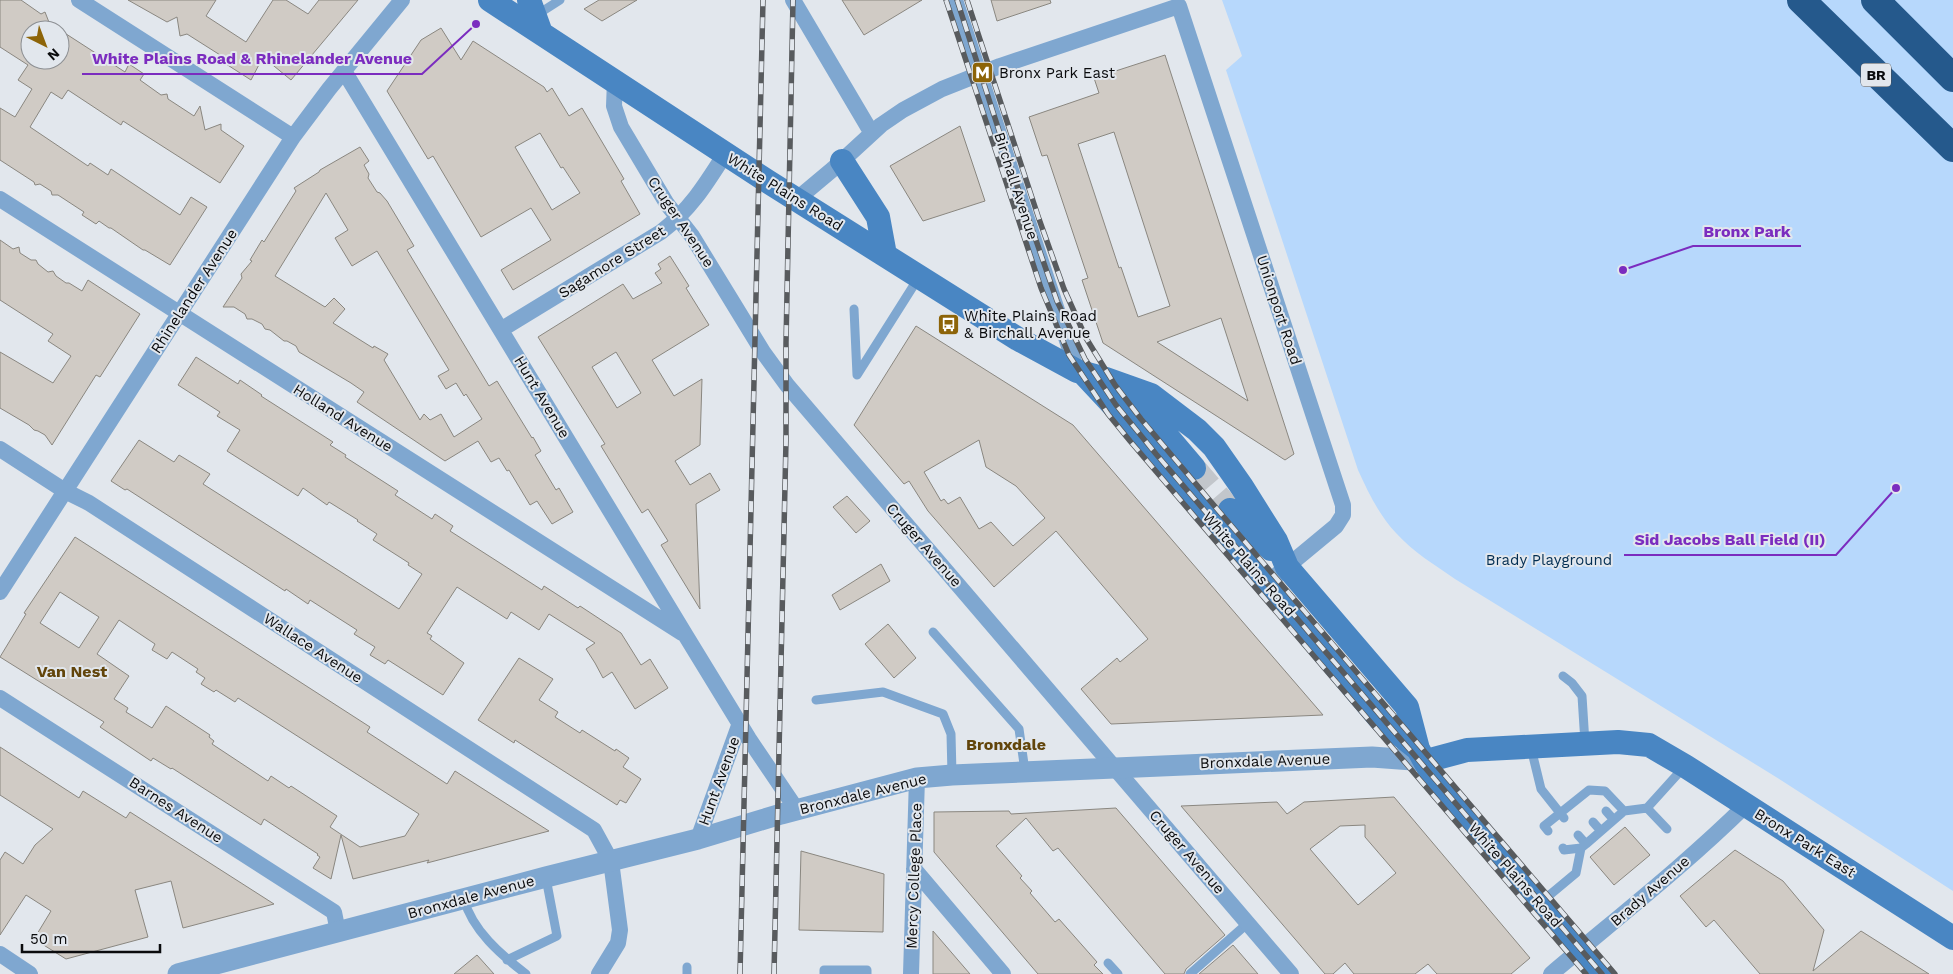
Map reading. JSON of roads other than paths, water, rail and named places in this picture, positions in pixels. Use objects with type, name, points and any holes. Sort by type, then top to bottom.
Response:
[{"type":"highway","name":"BR","points":[[1802,0],[1953,148]]},
{"type":"highway","points":[[1875,0],[1953,78]]},
{"type":"highway","points":[[1880,0],[1946,45],[1953,52]]},
{"type":"main road","name":"White Plains Road","points":[[490,0],[535,17],[615,81],[796,200],[1018,338],[1089,375],[1155,422],[1194,468]]},
{"type":"main road","points":[[842,161],[878,217],[885,255]]},
{"type":"main road","name":"White Plains Road","points":[[1089,375],[1151,395],[1198,430],[1214,447],[1242,487],[1276,541],[1284,563]]},
{"type":"main road","name":"White Plains Road","points":[[1089,375],[1380,719],[1422,755]]},
{"type":"main road","name":"White Plains Road","points":[[1230,510],[1284,563],[1407,707],[1422,755],[1439,786],[1600,974]]},
{"type":"main road","name":"Bronxdale Avenue","points":[[1422,755],[1467,750],[1585,743],[1630,742],[1656,748]]},
{"type":"main road","name":"Bronx Park East","points":[[1656,748],[1953,938]]},
{"type":"street","points":[[78,0],[293,137]]},
{"type":"street","name":"Rhinelander Avenue","points":[[0,592],[293,137],[402,0]]},
{"type":"street","points":[[793,0],[871,132]]},
{"type":"street","name":"Birchall Avenue","points":[[955,0],[979,74],[1089,375]]},
{"type":"street","name":"Unionport Road","points":[[979,74],[1179,6],[1343,505],[1343,516],[1340,521],[1284,563],[1266,584]]},
{"type":"street","name":"Hunt Avenue","points":[[344,71],[502,329],[686,636],[797,810]]},
{"type":"street","points":[[796,200],[842,161],[871,132],[903,110],[942,89],[979,74]]},
{"type":"street","name":"Cruger Avenue","points":[[615,81],[613,98],[617,119],[657,188],[692,236],[763,352],[787,385],[1292,974]]},
{"type":"street","name":"Sagamore Street","points":[[502,329],[661,232],[693,202],[725,154]]},
{"type":"street","name":"Holland Avenue","points":[[0,199],[686,636]]},
{"type":"street","name":"Wallace Avenue","points":[[0,449],[65,491],[88,503],[594,830],[611,861]]},
{"type":"street","name":"Barnes Avenue","points":[[0,698],[334,912],[338,932]]},
{"type":"street","name":"Hunt Avenue","points":[[698,839],[740,723]]},
{"type":"street","name":"Bronxdale Avenue","points":[[178,974],[546,876],[698,839],[917,778],[952,774],[1422,755]]},
{"type":"street","name":"Mercy College Place","points":[[911,974],[917,778]]},
{"type":"street","name":"Brady Avenue","points":[[1551,974],[1720,831],[1746,805]]},
{"type":"street","points":[[599,974],[618,943],[620,930],[611,861]]},
{"type":"street","points":[[914,869],[1003,974]]},
{"type":"street","points":[[0,954],[30,974]]},
{"type":"lane","points":[[535,17],[560,0]]},
{"type":"lane","points":[[854,309],[857,375],[919,277]]},
{"type":"lane","points":[[933,632],[1019,729],[1025,771]]},
{"type":"lane","points":[[1563,676],[1572,683],[1582,696],[1585,743]]},
{"type":"lane","points":[[816,700],[883,692],[943,714],[951,734],[952,774]]},
{"type":"lane","points":[[1531,747],[1541,789],[1562,816]]},
{"type":"lane","points":[[1540,903],[1576,873],[1584,846],[1624,811],[1647,808],[1685,766]]},
{"type":"lane","points":[[1548,832],[1544,826],[1562,816],[1591,792],[1606,791],[1624,811]]},
{"type":"lane","points":[[1647,808],[1667,829]]},
{"type":"lane","points":[[1606,810],[1614,820]]},
{"type":"lane","points":[[1593,822],[1600,831]]},
{"type":"lane","points":[[1578,835],[1584,846]]},
{"type":"lane","points":[[1563,848],[1564,850],[1584,846]]},
{"type":"lane","points":[[507,960],[558,936],[546,876]]},
{"type":"lane","points":[[464,898],[468,914],[500,954],[526,974]]},
{"type":"lane","points":[[1190,974],[1248,923]]},
{"type":"lane","points":[[1108,963],[1118,974]]},
{"type":"lane","points":[[824,974],[824,970],[867,970],[867,974]]},
{"type":"tunnel","points":[[1194,468],[1230,510]]},
{"type":"railway","points":[[740,974],[763,0]]},
{"type":"railway","points":[[774,974],[786,441],[786,343],[793,0]]},
{"type":"railway","points":[[946,0],[1041,288],[1069,355],[1108,414],[1130,441],[1586,974]]},
{"type":"railway","points":[[957,0],[1011,168],[1057,301],[1085,359],[1116,405],[1156,454],[1602,974]]},
{"type":"railway","points":[[967,0],[1064,289],[1086,338],[1115,385],[1141,419],[1223,516],[1615,974]]},
{"type":"place","name":"White Plains Road & Rhinelander Avenue","points":[[476,24]]},
{"type":"place","name":"Bronx Park East","points":[[983,73]]},
{"type":"place","name":"Bronx Park","points":[[1623,270]]},
{"type":"place","name":"White Plains Road & Birchall Avenue","points":[[948,325]]},
{"type":"place","name":"Sid Jacobs Ball Field (II)","points":[[1896,488]]},
{"type":"district","name":"Van Nest","points":[[72,671]]},
{"type":"district","name":"Bronxdale","points":[[1006,744]]},
{"type":"park label","name":"Brady Playground","points":[[1549,560]]}]
